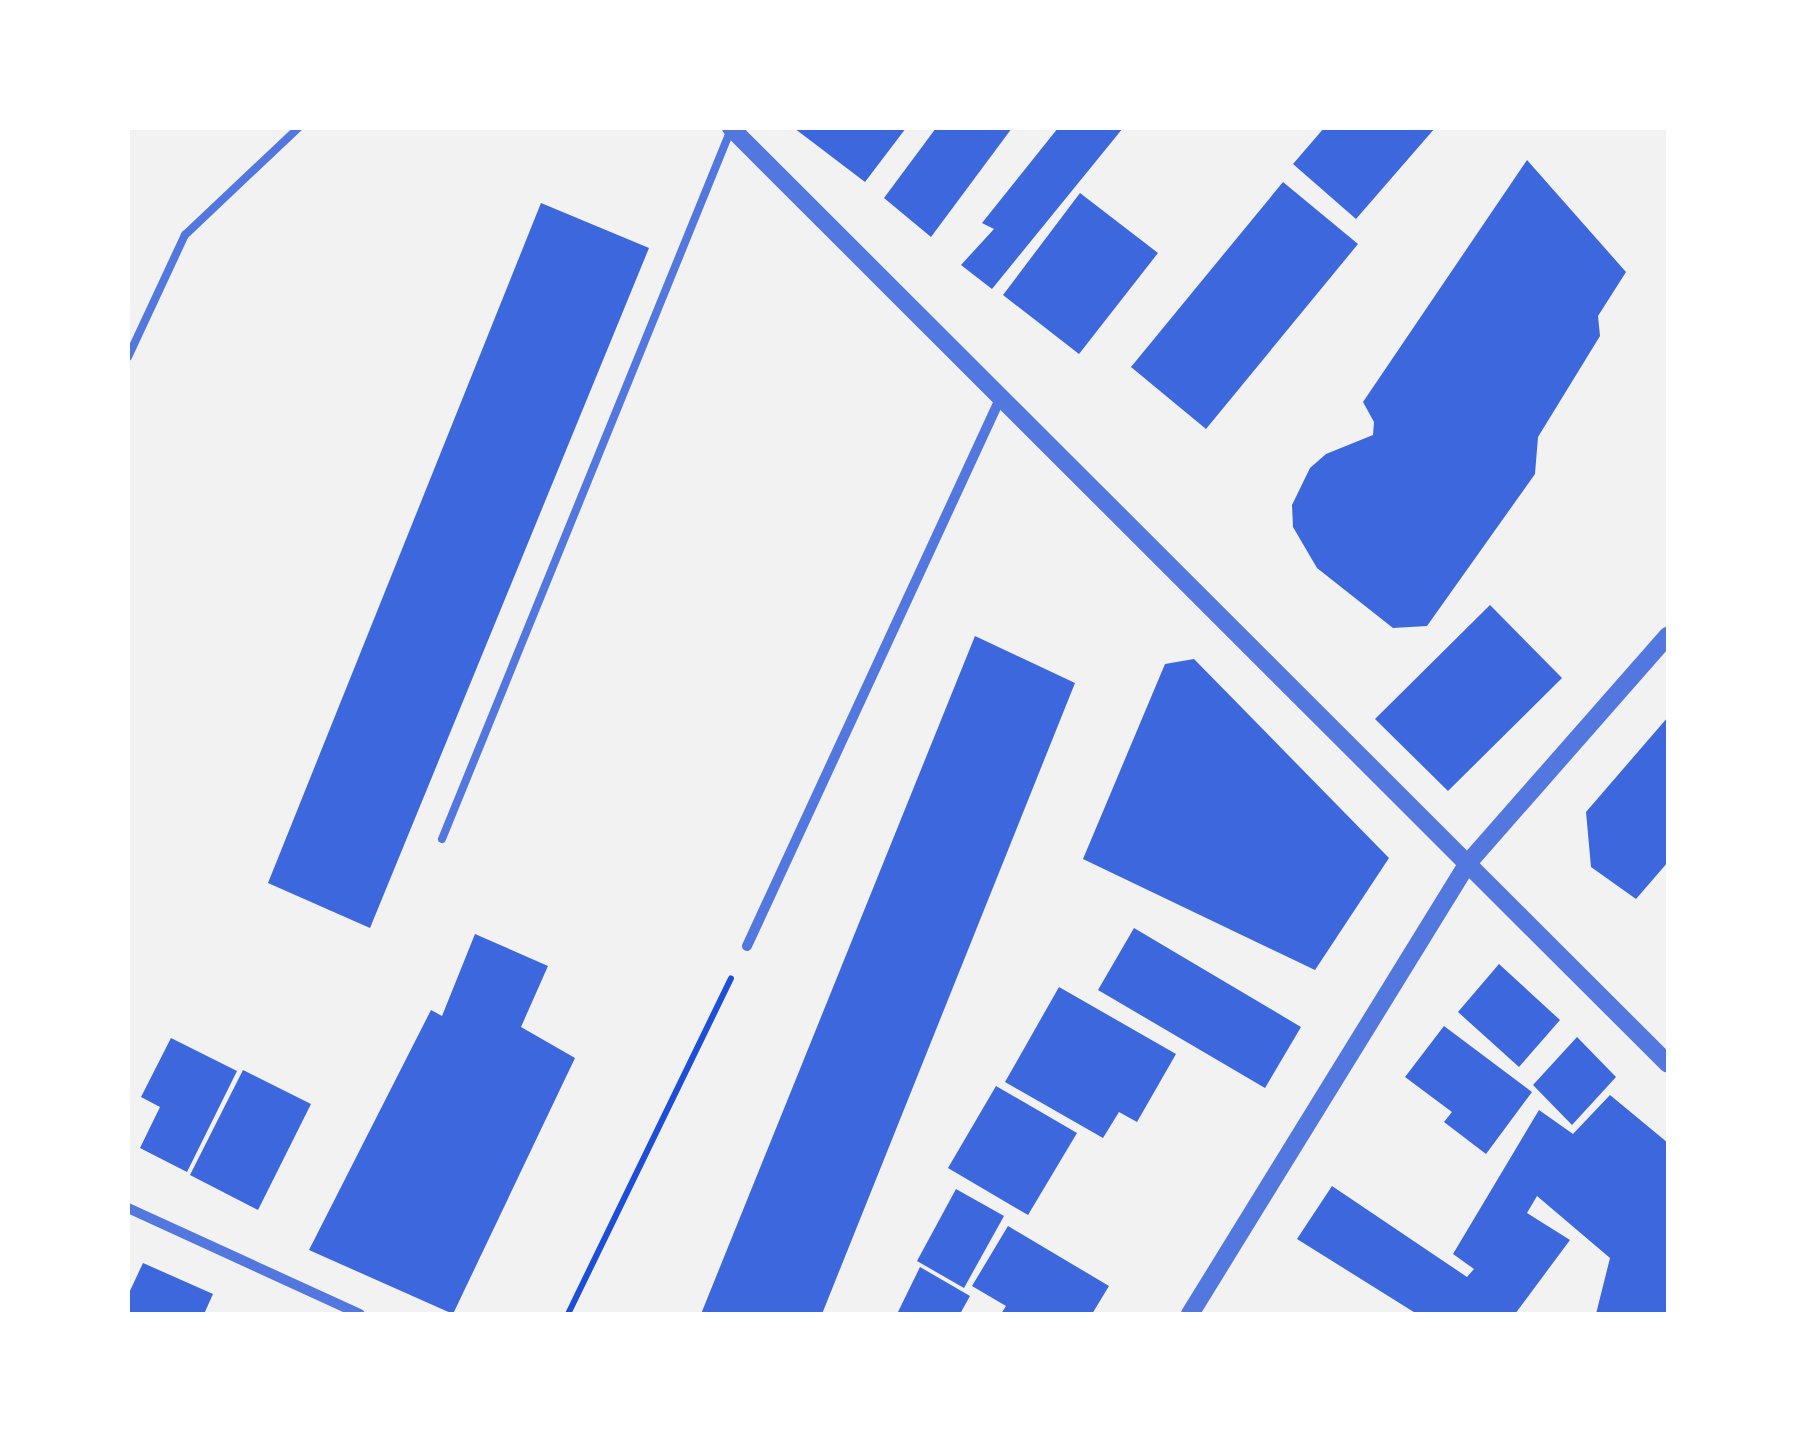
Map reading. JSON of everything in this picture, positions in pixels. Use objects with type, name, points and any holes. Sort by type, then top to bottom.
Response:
[{"type":"street","points":[[732,128],[1668,1064]]},
{"type":"street","points":[[746,946],[1000,398]]},
{"type":"street","points":[[1190,1314],[1468,864],[1668,635]]},
{"type":"street","points":[[128,1208],[360,1314]]},
{"type":"lane","points":[[128,357],[185,236],[298,128]]},
{"type":"lane","points":[[442,839],[732,128]]},
{"type":"path","points":[[568,1314],[746,946]]},
{"type":"building","points":[[794,128],[906,128],[865,182]]},
{"type":"building","points":[[936,128],[1012,128],[931,237],[884,198]]},
{"type":"building","points":[[1058,128],[1123,128],[992,289],[961,265],[994,229],[982,223]]},
{"type":"building","points":[[1324,128],[1435,128],[1356,219],[1293,164]]},
{"type":"building","points":[[1527,160],[1626,272],[1598,316],[1600,336],[1538,437],[1535,474],[1427,626],[1393,628],[1317,568],[1293,527],[1292,505],[1310,468],[1326,454],[1373,435],[1374,422],[1363,402]]},
{"type":"building","points":[[1283,182],[1358,244],[1206,429],[1131,367]]},
{"type":"building","points":[[1080,193],[1158,253],[1079,354],[1003,295]]},
{"type":"building","points":[[541,203],[649,248],[370,928],[268,883]]},
{"type":"building","points":[[1490,605],[1562,678],[1448,791],[1375,719]]},
{"type":"building","points":[[975,636],[1075,683],[822,1314],[701,1314]]},
{"type":"building","points":[[1194,659],[1389,858],[1315,970],[1083,859],[1165,664]]},
{"type":"building","points":[[1668,717],[1668,862],[1636,899],[1591,867],[1586,812]]},
{"type":"building","points":[[1134,928],[1301,1027],[1265,1088],[1098,990]]},
{"type":"building","points":[[475,934],[548,966],[521,1027],[575,1058],[453,1314],[309,1250],[431,1010],[442,1016]]},
{"type":"building","points":[[1499,964],[1560,1020],[1519,1067],[1458,1012]]},
{"type":"building","points":[[1059,987],[1176,1054],[1137,1122],[1119,1112],[1103,1138],[1005,1082]]},
{"type":"building","points":[[1444,1026],[1532,1092],[1486,1154],[1444,1122],[1452,1112],[1405,1077]]},
{"type":"building","points":[[1577,1037],[1616,1077],[1572,1125],[1533,1085]]},
{"type":"building","points":[[171,1038],[237,1071],[187,1172],[140,1148],[160,1107],[141,1097]]},
{"type":"building","points":[[243,1070],[311,1104],[258,1210],[190,1175]]},
{"type":"building","points":[[996,1086],[1077,1133],[1028,1215],[948,1168]]},
{"type":"building","points":[[1610,1095],[1668,1143],[1668,1314],[1596,1314],[1610,1258],[1537,1196],[1527,1213],[1570,1240],[1515,1314],[1417,1314],[1297,1239],[1332,1186],[1467,1277],[1474,1269],[1453,1254],[1539,1110],[1573,1134]]},
{"type":"building","points":[[956,1189],[1004,1216],[964,1288],[917,1261]]},
{"type":"building","points":[[1008,1226],[1109,1286],[1092,1314],[1001,1314],[1006,1306],[972,1286]]},
{"type":"building","points":[[143,1263],[213,1294],[204,1314],[128,1314],[128,1295]]},
{"type":"building","points":[[920,1267],[970,1296],[960,1314],[897,1314]]}]
